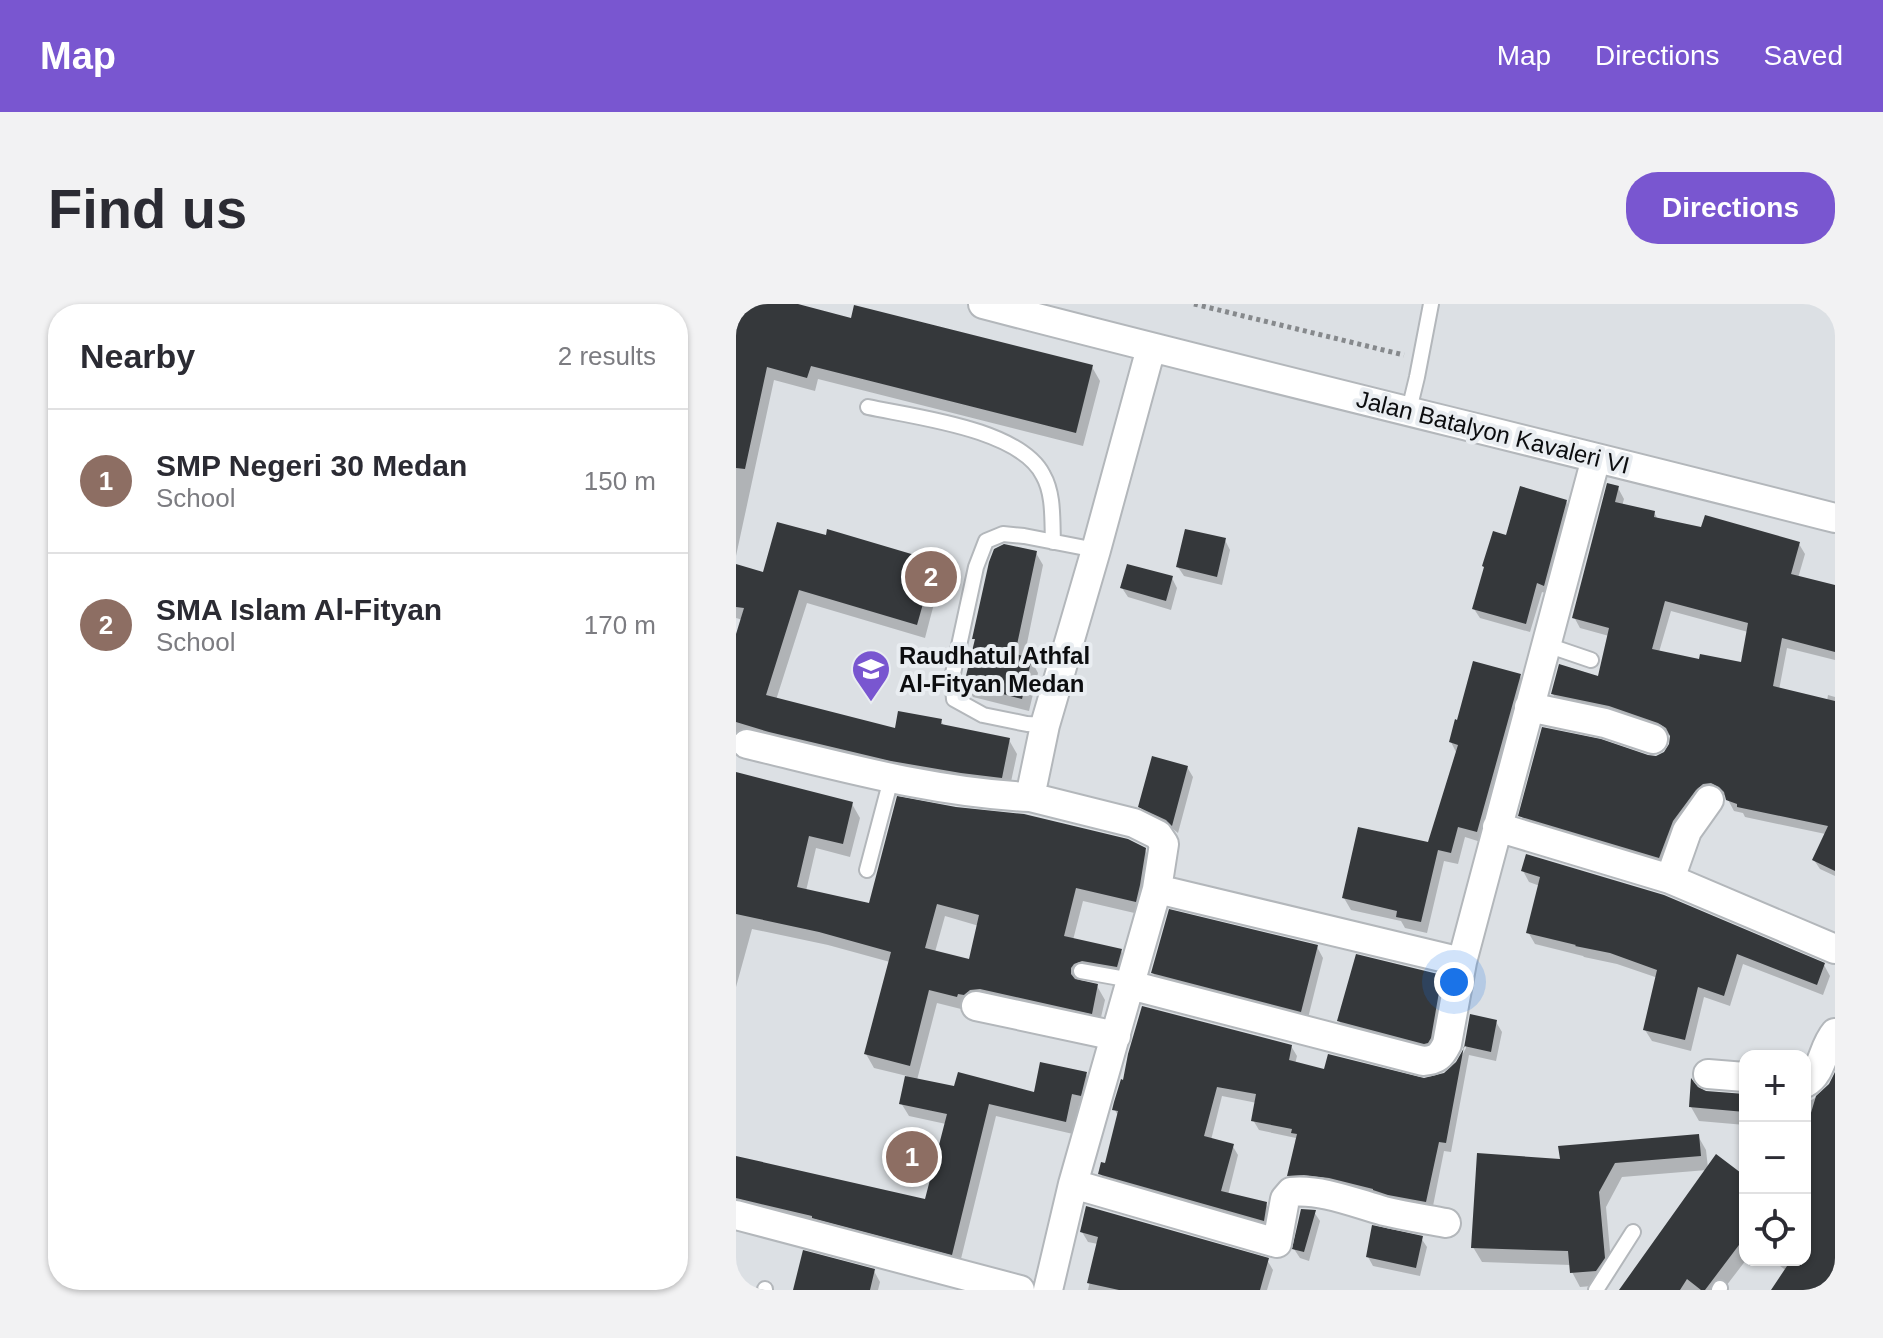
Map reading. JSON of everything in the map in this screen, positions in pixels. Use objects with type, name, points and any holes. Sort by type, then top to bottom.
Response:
[{"type":"street","name":"Jalan Batalyon Kavaleri VI","points":[[983,304],[1835,518]]},
{"type":"street","points":[[1030,797],[1045,725],[1151,348]]},
{"type":"street","points":[[1130,983],[1423,1061],[1435,1060],[1442,1054],[1447,1044],[1462,962],[1596,458]]},
{"type":"street","points":[[1529,707],[1605,723],[1653,739]]},
{"type":"street","points":[[747,744],[891,779],[999,796],[1030,797],[1134,823],[1158,835],[1164,844],[1157,889],[1073,1184],[1048,1290]]},
{"type":"street","points":[[1670,879],[1687,831],[1709,800]]},
{"type":"street","points":[[1497,827],[1670,879],[1835,949]]},
{"type":"street","points":[[1157,889],[1462,962]]},
{"type":"street","points":[[976,1006],[1116,1036]]},
{"type":"street","points":[[1811,1080],[1829,1039],[1835,1033]]},
{"type":"street","points":[[1708,1074],[1739,1077]]},
{"type":"street","points":[[1073,1184],[1277,1243],[1285,1199],[1291,1192],[1315,1193],[1446,1223]]},
{"type":"street","points":[[736,1215],[1020,1290]]},
{"type":"lane","points":[[1409,410],[1431,304]]},
{"type":"lane","points":[[868,407],[957,425],[1016,446],[1035,462],[1044,476],[1051,500],[1053,542]]},
{"type":"lane","points":[[1045,725],[983,715],[954,699],[952,678],[976,567],[986,541],[1003,534],[1096,550]]},
{"type":"lane","points":[[1547,645],[1591,660]]},
{"type":"lane","points":[[867,870],[891,779]]},
{"type":"lane","points":[[1081,971],[1130,983]]},
{"type":"lane","points":[[1596,1290],[1633,1232]]},
{"type":"path","points":[[1194,304],[1421,359]]},
{"type":"building","points":[[736,304],[798,304],[851,318],[854,305],[1093,365],[1076,433],[811,366],[807,378],[767,367],[745,469],[736,468]]},
{"type":"building","points":[[1607,483],[1619,486],[1615,502],[1655,511],[1654,517],[1701,527],[1705,515],[1800,542],[1791,574],[1835,585],[1835,652],[1782,638],[1773,686],[1835,701],[1835,871],[1812,860],[1828,826],[1737,807],[1737,804],[1726,800],[1719,787],[1711,783],[1703,784],[1696,790],[1673,821],[1659,858],[1518,816],[1542,727],[1601,739],[1648,755],[1656,756],[1664,752],[1669,744],[1670,736],[1666,728],[1658,723],[1609,706],[1551,694],[1559,664],[1598,676],[1609,628],[1572,618]],"holes":[[[1665,601],[1748,623],[1741,662],[1700,654],[1699,659],[1652,649]]]},
{"type":"building","points":[[1520,486],[1567,500],[1544,586],[1537,583],[1526,624],[1472,609],[1493,531],[1506,535]]},
{"type":"building","points":[[777,522],[826,535],[827,529],[935,561],[917,625],[799,590],[766,695],[895,728],[898,711],[942,719],[941,724],[1010,738],[1002,778],[891,761],[736,722],[736,634],[744,608],[736,607],[736,564],[763,572]]},
{"type":"building","points":[[1185,529],[1226,538],[1217,577],[1176,567]]},
{"type":"building","points":[[1004,544],[1037,551],[1015,654],[1032,658],[1022,699],[964,684],[989,562],[994,549]]},
{"type":"building","points":[[1127,564],[1173,576],[1166,601],[1120,588]]},
{"type":"building","points":[[1473,661],[1521,674],[1477,832],[1458,827],[1451,853],[1438,850],[1421,922],[1396,917],[1397,911],[1342,898],[1358,827],[1428,842],[1458,745],[1449,742]]},
{"type":"building","points":[[1152,756],[1188,766],[1172,826],[1138,807]]},
{"type":"building","points":[[736,772],[853,802],[843,844],[809,836],[797,887],[869,903],[897,796],[956,807],[1024,814],[1128,839],[1146,848],[1136,902],[1076,888],[1064,936],[1122,949],[1117,967],[1082,961],[1071,968],[1075,979],[1098,984],[1092,1014],[980,989],[958,994],[957,997],[929,990],[910,1066],[864,1054],[891,952],[736,914]],"holes":[[[937,904],[979,915],[969,959],[925,948]]]},
{"type":"building","points":[[1526,854],[1664,895],[1825,963],[1817,985],[1737,954],[1724,996],[1698,987],[1685,1040],[1643,1030],[1657,970],[1610,953],[1526,933],[1540,877],[1521,871]]},
{"type":"building","points":[[1169,909],[1318,945],[1301,1012],[1151,973]]},
{"type":"building","points":[[1356,954],[1442,975],[1428,1043],[1337,1021]]},
{"type":"building","points":[[1142,1006],[1292,1045],[1289,1060],[1324,1069],[1328,1054],[1424,1078],[1444,1073],[1456,1062],[1463,1049],[1446,1143],[1439,1142],[1426,1202],[1329,1178],[1287,1176],[1297,1134],[1291,1133],[1292,1129],[1251,1121],[1256,1094],[1217,1087],[1204,1136],[1234,1144],[1221,1191],[1267,1202],[1264,1221],[1098,1174],[1101,1162],[1105,1163],[1118,1111],[1112,1110]]},
{"type":"building","points":[[1470,1014],[1497,1020],[1491,1052],[1464,1046]]},
{"type":"building","points":[[1040,1062],[1087,1072],[1081,1096],[1072,1094],[1066,1122],[989,1104],[952,1255],[736,1198],[736,1156],[925,1199],[947,1114],[899,1104],[905,1076],[954,1086],[958,1072],[1034,1092]]},
{"type":"building","points":[[1835,1072],[1835,1275],[1824,1290],[1771,1290],[1787,1266],[1811,1266],[1811,1113],[1816,1096],[1829,1084]]},
{"type":"building","points":[[1691,1078],[1706,1091],[1739,1094],[1739,1111],[1689,1107]]},
{"type":"building","points":[[1699,1134],[1701,1156],[1615,1163],[1599,1192],[1605,1258],[1596,1271],[1570,1273],[1568,1251],[1471,1248],[1477,1153],[1560,1159],[1558,1146]]},
{"type":"building","points":[[1716,1154],[1739,1171],[1739,1245],[1705,1290],[1687,1279],[1680,1290],[1619,1290]]},
{"type":"building","points":[[1086,1206],[1269,1258],[1260,1290],[1119,1290],[1087,1283],[1098,1237],[1080,1232]]},
{"type":"building","points":[[1301,1209],[1316,1210],[1304,1252],[1292,1249]]},
{"type":"building","points":[[1372,1225],[1423,1236],[1416,1268],[1366,1257]]},
{"type":"building","points":[[803,1250],[875,1269],[870,1290],[793,1290]]},
{"type":"place","name":"SMA Islam Al-Fityan","points":[[931,577]]},
{"type":"place","name":"Raudhatul Athfal Al-Fityan Medan","points":[[871,703]]},
{"type":"place","name":"SMP Negeri 30 Medan","points":[[912,1157]]}]
